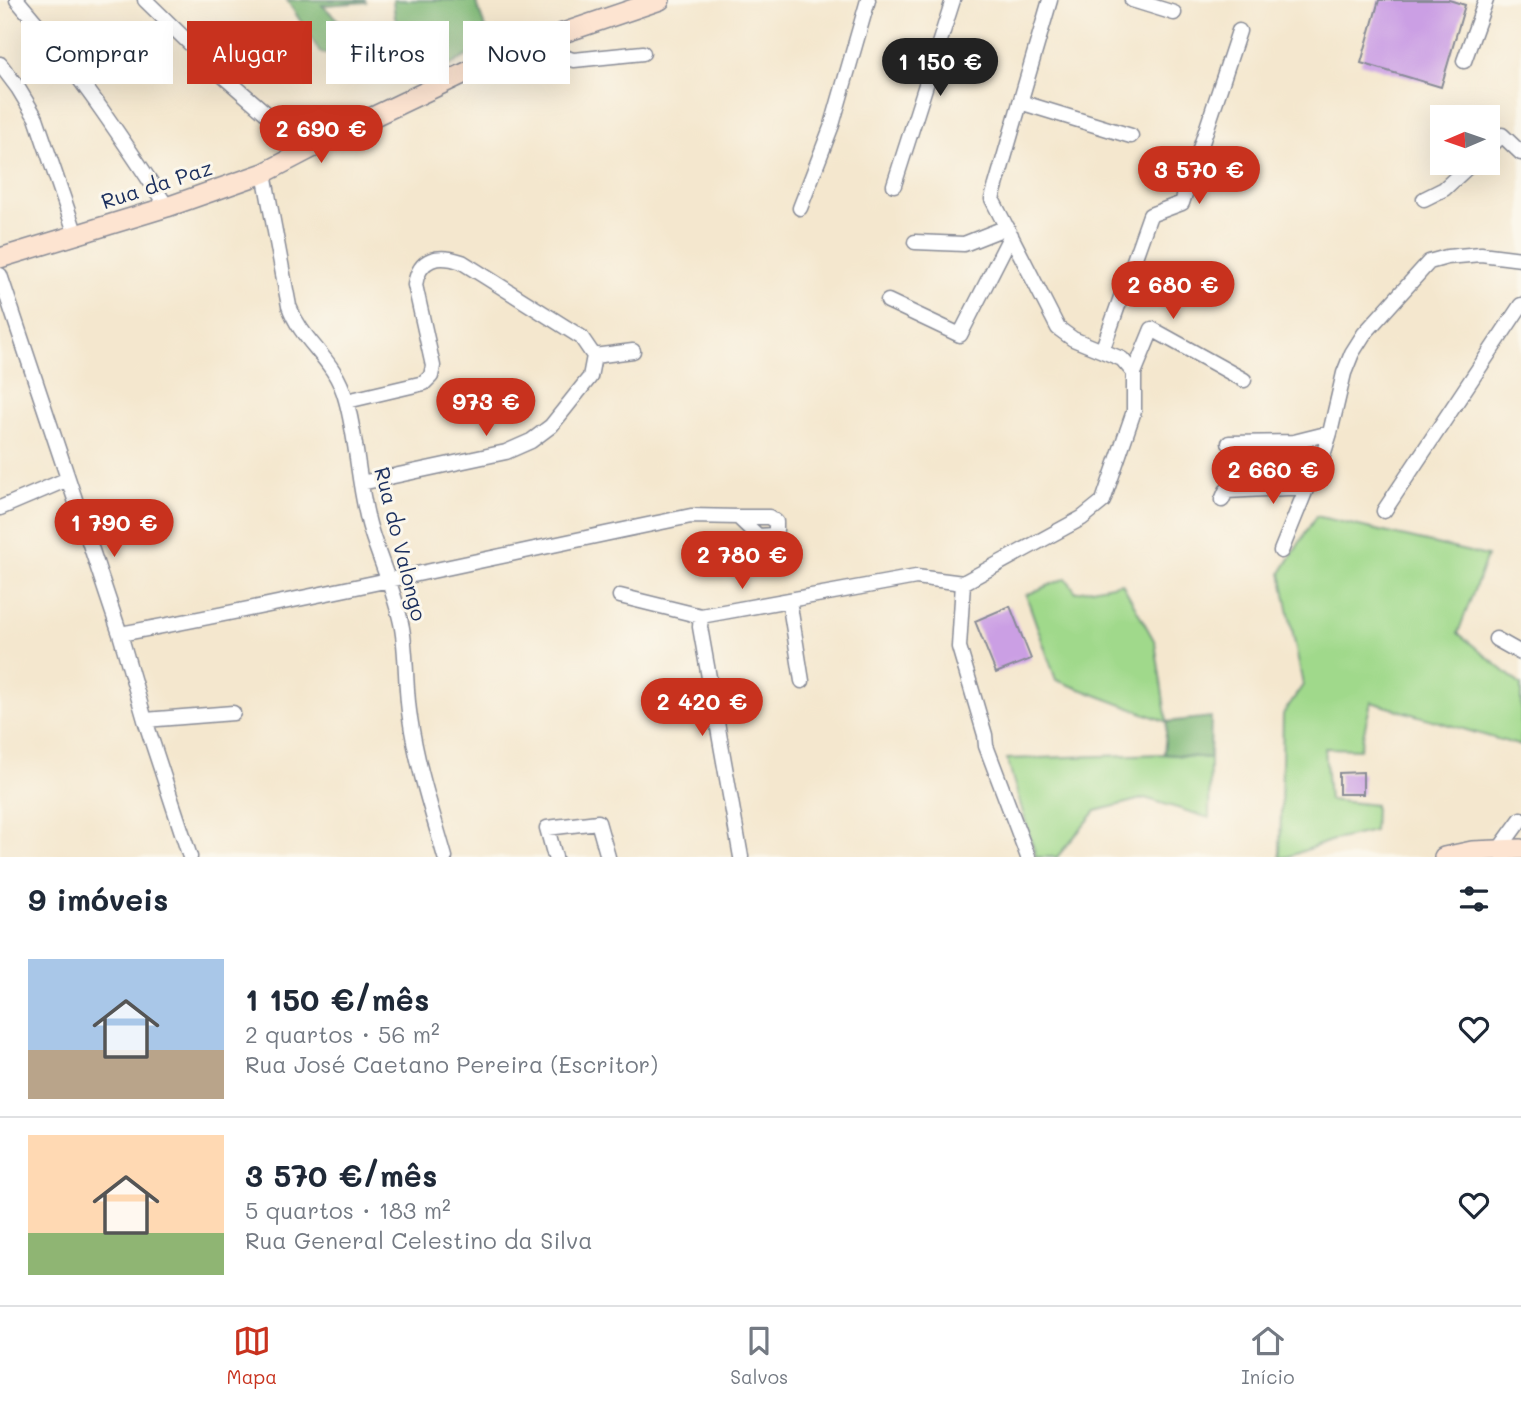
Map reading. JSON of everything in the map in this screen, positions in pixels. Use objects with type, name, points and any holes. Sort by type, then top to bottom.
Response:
[{"type":"main road","name":"Rua da Paz","points":[[570,29],[629,5],[660,0]]},
{"type":"main road","name":"Rua da Paz","points":[[0,258],[167,207],[264,173],[463,72]]},
{"type":"main road","points":[[1444,857],[1500,848],[1521,849]]},
{"type":"street","points":[[17,0],[55,45],[106,114],[167,207]]},
{"type":"street","points":[[145,0],[223,76],[275,121],[298,155]]},
{"type":"street","points":[[800,208],[832,125],[869,0]]},
{"type":"street","points":[[894,186],[953,0]]},
{"type":"street","points":[[1050,0],[992,199],[1058,328],[1073,339],[1122,359],[1134,373]]},
{"type":"street","points":[[1132,0],[1174,13]]},
{"type":"street","points":[[1464,61],[1486,0]]},
{"type":"street","points":[[1102,351],[1150,215],[1182,203],[1239,31]]},
{"type":"street","points":[[570,59],[643,53]]},
{"type":"street","points":[[0,64],[36,118],[76,235]]},
{"type":"street","points":[[1020,102],[1131,136]]},
{"type":"street","points":[[1500,137],[1502,135],[1521,153]]},
{"type":"street","name":"Rua do Valongo","points":[[264,173],[289,306],[295,322],[338,377],[346,401],[371,530],[389,578],[402,628],[409,715],[418,765],[445,857]]},
{"type":"street","points":[[1424,199],[1444,189],[1459,175]]},
{"type":"street","points":[[915,242],[964,244],[1009,231]]},
{"type":"street","points":[[888,301],[960,335],[1009,231]]},
{"type":"street","points":[[1281,551],[1307,487],[1321,461],[1344,373],[1364,334],[1429,262],[1447,257],[1481,254],[1521,259]]},
{"type":"street","points":[[346,401],[424,383],[431,376],[433,366],[415,285],[417,272],[425,263],[437,258],[449,257],[463,262],[581,337],[594,356],[590,377],[551,426],[531,441],[506,452],[362,483]]},
{"type":"street","points":[[0,275],[120,634],[190,857]]},
{"type":"street","points":[[1384,511],[1521,305]]},
{"type":"street","points":[[620,596],[701,616],[916,577],[963,583],[1082,518],[1103,501],[1134,411],[1134,373],[1152,329],[1244,380]]},
{"type":"street","points":[[594,356],[633,351]]},
{"type":"street","points":[[1229,443],[1294,442],[1330,433]]},
{"type":"street","points":[[0,508],[68,479]]},
{"type":"street","points":[[1222,500],[1226,491],[1307,487]]},
{"type":"street","points":[[120,634],[258,608],[389,578],[691,516],[738,517]]},
{"type":"street","points":[[963,583],[958,629],[962,664],[985,734],[986,746],[1028,857]]},
{"type":"street","points":[[789,600],[802,681]]},
{"type":"street","points":[[701,616],[700,627],[741,857]]},
{"type":"street","points":[[1496,639],[1521,653]]},
{"type":"street","points":[[145,720],[233,713]]},
{"type":"street","points":[[1500,848],[1521,819]]},
{"type":"street","points":[[555,857],[547,828],[598,822],[608,857]]},
{"type":"green space","points":[[287,0],[366,2],[322,5],[339,21],[326,21],[326,54],[320,52],[312,39],[312,21],[300,21]]},
{"type":"green space","points":[[393,0],[475,0],[483,21],[463,21],[463,58],[449,66],[449,21],[397,21]]},
{"type":"green space","points":[[1316,516],[1487,556],[1458,633],[1521,685],[1521,746],[1371,702],[1360,749],[1325,748],[1329,800],[1375,805],[1374,831],[1280,857],[1283,714],[1303,685],[1281,573]]},
{"type":"green space","points":[[1066,578],[1076,592],[1122,583],[1155,642],[1167,722],[1056,680],[1026,595]]},
{"type":"green space","points":[[1211,717],[1210,758],[1164,754],[1167,722]]},
{"type":"green space","points":[[1164,754],[1210,758],[1209,818],[1145,798],[1096,811],[1057,857],[1036,857],[1007,759]]},
{"type":"building","points":[[1379,0],[1449,0],[1465,5],[1441,87],[1361,63]]},
{"type":"building","points":[[1010,606],[1031,659],[996,673],[975,621]]},
{"type":"building","points":[[1363,772],[1363,794],[1339,794],[1339,773]]}]
